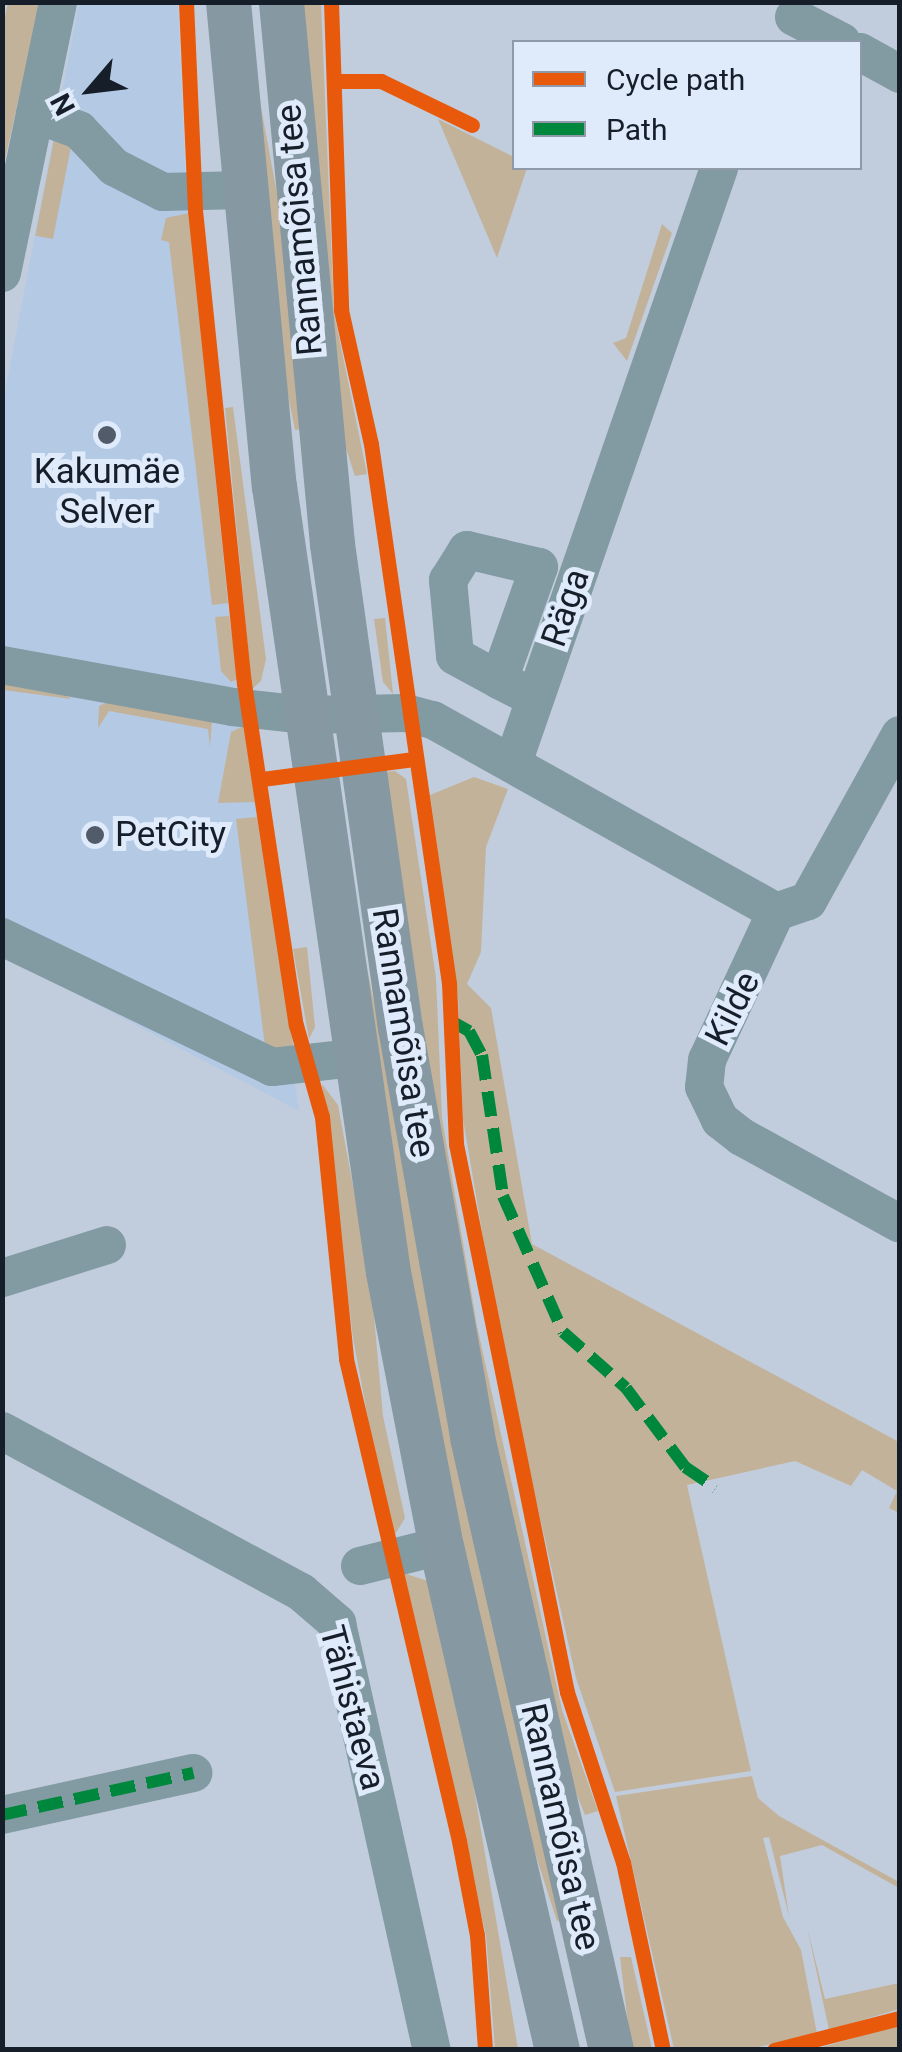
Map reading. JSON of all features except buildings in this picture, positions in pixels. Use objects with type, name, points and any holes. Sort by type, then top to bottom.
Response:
[{"type":"main road","name":"Rannamõisa tee","points":[[228,2],[242,190],[305,715],[354,1058],[441,1546],[556,2050]]},
{"type":"main road","name":"Rannamõisa tee","points":[[281,2],[297,216],[356,713],[400,1027],[472,1438],[610,2050]]},
{"type":"main road","points":[[528,1931],[517,1966],[531,2050]]},
{"type":"street","points":[[2,273],[58,2]]},
{"type":"street","points":[[792,21],[837,40]]},
{"type":"street","points":[[862,53],[900,74]]},
{"type":"street","points":[[35,114],[80,130],[114,167],[164,192],[242,190]]},
{"type":"street","name":"Räga","points":[[513,763],[718,170]]},
{"type":"street","points":[[535,699],[455,656],[448,608],[451,569],[476,548],[576,579]]},
{"type":"street","points":[[499,680],[539,567]]},
{"type":"street","points":[[2,665],[305,715],[356,713],[433,720],[776,912],[808,901],[900,735]]},
{"type":"street","name":"Kilde","points":[[776,912],[772,934],[707,1060],[704,1087],[720,1120],[742,1137],[900,1224]]},
{"type":"street","points":[[2,937],[272,1067],[354,1058]]},
{"type":"street","points":[[2,1278],[108,1245]]},
{"type":"street","name":"Tähistaeva","points":[[2,1431],[301,1592],[336,1623],[432,2050]]},
{"type":"street","points":[[360,1566],[441,1546]]},
{"type":"street","points":[[2,1816],[192,1773]]},
{"type":"shaded area","points":[[8,3],[40,3],[3,169],[2,30]]},
{"type":"shaded area","points":[[79,3],[178,3],[185,166],[228,609],[299,1111],[3,955],[3,403]]},
{"type":"shaded area","points":[[298,3],[321,3],[334,313],[367,474],[355,476],[335,415]]},
{"type":"shaded area","points":[[260,102],[281,215],[302,429],[295,430],[269,301]]},
{"type":"shaded area","points":[[438,119],[512,156],[512,170],[526,170],[497,258]]},
{"type":"shaded area","points":[[55,133],[73,136],[53,239],[35,236]]},
{"type":"shaded area","points":[[189,213],[228,603],[212,605],[169,242],[161,240],[166,218]]},
{"type":"shaded area","points":[[662,224],[672,233],[627,361],[613,343],[626,338]]},
{"type":"shaded area","points":[[233,407],[266,659],[261,681],[252,689],[225,408]]},
{"type":"shaded area","points":[[229,616],[238,679],[231,682],[221,671],[215,617]]},
{"type":"shaded area","points":[[385,618],[393,694],[383,682],[374,619]]},
{"type":"shaded area","points":[[2,681],[63,693],[71,699],[3,690]]},
{"type":"shaded area","points":[[110,701],[212,720],[210,747],[208,729],[109,711],[98,728],[99,706]]},
{"type":"shaded area","points":[[244,726],[255,802],[218,803],[231,732]]},
{"type":"shaded area","points":[[395,771],[406,779],[436,978],[442,1118],[477,1326],[562,1710],[598,1811],[585,1815],[559,1751],[459,1278],[385,772]]},
{"type":"shaded area","points":[[474,777],[508,789],[486,847],[481,952],[467,984],[491,1008],[532,1244],[899,1442],[899,1513],[889,1508],[897,1491],[862,1470],[851,1486],[795,1461],[687,1485],[751,1771],[615,1792],[576,1678],[501,1343],[463,1119],[458,996],[430,795]]},
{"type":"shaded area","points":[[257,817],[294,1050],[276,1054],[265,1046],[236,819]]},
{"type":"shaded area","points":[[356,915],[564,1920],[557,1921],[514,1788],[404,1272]]},
{"type":"shaded area","points":[[307,947],[315,1027],[309,1039],[293,949]]},
{"type":"shaded area","points":[[322,1084],[338,1105],[371,1283],[383,1416],[405,1518],[391,1541],[353,1338]]},
{"type":"shaded area","points":[[400,1572],[428,1581],[462,1718],[518,2049],[495,2049],[486,1935]]},
{"type":"shaded area","points":[[752,1776],[758,1798],[779,1816],[899,1882],[899,1888],[822,1845],[780,1856],[789,1916],[769,1837],[763,1838],[783,1917],[801,1950],[817,2034],[750,2049],[674,2049],[616,1796]]},
{"type":"shaded area","points":[[807,1927],[825,1999],[899,1983],[899,2009],[829,2030]]},
{"type":"shaded area","points":[[620,1957],[631,1957],[652,2049],[631,2049]]},
{"type":"shaded area","points":[[899,2025],[899,2049],[816,2049]]},
{"type":"marked path","points":[[451,1021],[469,1031],[482,1055],[503,1196],[563,1332],[626,1388],[685,1467],[716,1488]]},
{"type":"marked path","points":[[2,1815],[193,1773]]},
{"type":"cycle path","points":[[186,2],[195,210],[244,683],[296,1025],[322,1117],[346,1359],[459,1841],[477,1935],[485,2050]]},
{"type":"cycle path","points":[[331,2],[341,310],[371,444],[449,983],[456,1144],[567,1692],[623,1862],[663,2050]]},
{"type":"cycle path","points":[[335,81],[381,81],[472,125]]},
{"type":"cycle path","points":[[262,779],[414,759]]},
{"type":"cycle path","points":[[774,2050],[900,2018]]},
{"type":"place","name":"Kakumäe Selver","points":[[107,435]]},
{"type":"place","name":"PetCity","points":[[95,835]]}]
